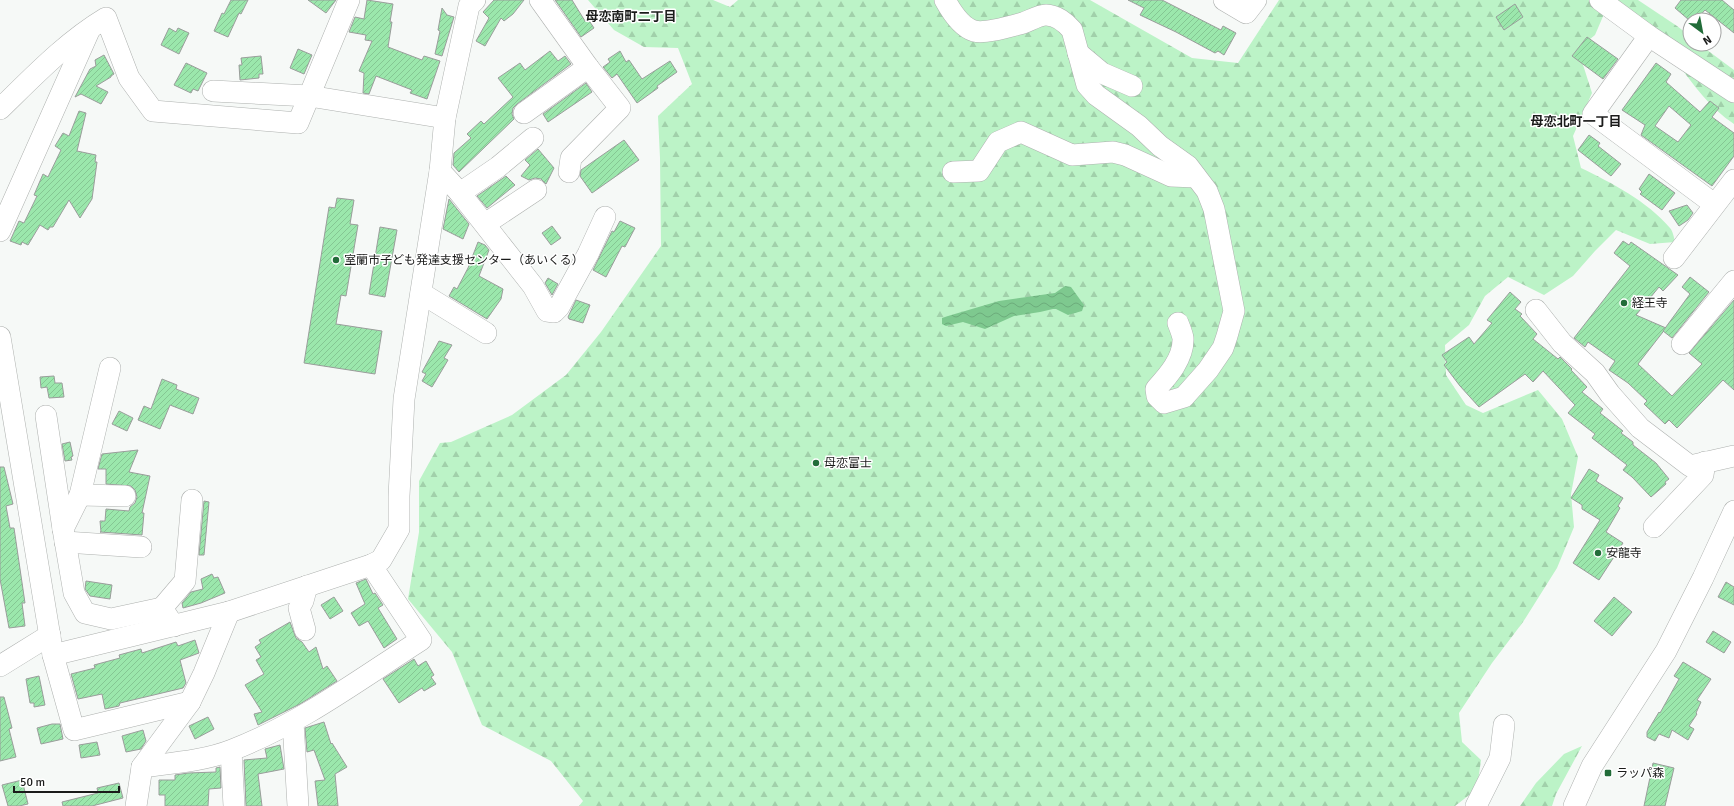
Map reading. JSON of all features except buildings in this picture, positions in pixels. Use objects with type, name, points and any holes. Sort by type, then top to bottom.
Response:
[{"type":"street","points":[[0,110],[40,70],[90,28],[106,18],[129,78],[153,111],[298,123],[349,0]]},
{"type":"street","points":[[0,666],[51,645],[174,626],[229,612],[371,565],[381,560],[399,529],[399,496],[404,399],[440,171],[445,118],[469,6],[475,0]]},
{"type":"street","points":[[540,0],[588,67],[620,108],[571,158],[569,172]]},
{"type":"street","points":[[945,0],[949,8],[961,22],[974,31],[986,31],[1022,23],[1045,15],[1055,17],[1067,23],[1072,30],[1087,85],[1096,95],[1139,126],[1160,146],[1188,166],[1207,191],[1214,209],[1234,311],[1223,348],[1208,370],[1184,397],[1164,403],[1157,396],[1156,389],[1168,376],[1182,352],[1183,337],[1178,323]]},
{"type":"street","points":[[1224,0],[1246,13],[1256,0]]},
{"type":"street","points":[[1600,0],[1649,36],[1734,92]]},
{"type":"street","points":[[0,231],[90,28]]},
{"type":"street","points":[[1649,36],[1593,114],[1714,204]]},
{"type":"street","points":[[1078,52],[1102,73],[1132,86]]},
{"type":"street","points":[[524,113],[588,67]]},
{"type":"street","points":[[213,91],[309,96],[445,118]]},
{"type":"street","points":[[953,172],[979,171],[998,142],[1021,132],[1072,155],[1113,152],[1125,155],[1171,176],[1196,177]]},
{"type":"street","points":[[460,193],[498,166],[533,138]]},
{"type":"street","points":[[440,171],[460,193],[533,286],[547,311],[554,312],[559,307],[606,217]]},
{"type":"street","points":[[1674,258],[1714,204],[1734,180]]},
{"type":"street","points":[[485,224],[536,190]]},
{"type":"street","points":[[1682,344],[1734,281]]},
{"type":"street","points":[[421,293],[486,333]]},
{"type":"street","points":[[1536,310],[1562,343],[1595,373],[1610,394],[1644,431],[1690,466],[1734,456]]},
{"type":"street","points":[[0,337],[8,433],[51,645],[74,730],[190,702]]},
{"type":"street","points":[[64,535],[80,495],[110,368]]},
{"type":"street","points":[[46,416],[74,593],[84,613],[111,620],[162,608],[185,581],[192,500]]},
{"type":"street","points":[[1654,527],[1703,475],[1705,462]]},
{"type":"street","points":[[80,495],[125,496]]},
{"type":"street","points":[[1574,806],[1592,766],[1666,651],[1703,578],[1734,511]]},
{"type":"street","points":[[64,535],[141,548]]},
{"type":"street","points":[[142,767],[200,759],[231,751],[293,722],[421,640],[371,565]]},
{"type":"street","points":[[305,630],[299,608],[303,601],[307,586]]},
{"type":"street","points":[[162,608],[174,626]]},
{"type":"street","points":[[136,806],[142,767],[190,702],[204,673],[229,612]]},
{"type":"street","points":[[293,722],[298,806]]},
{"type":"street","points":[[1476,806],[1500,758],[1504,725]]},
{"type":"street","points":[[231,751],[234,806]]},
{"type":"green space","points":[[588,0],[713,0],[730,7],[738,0],[1090,0],[1192,58],[1238,63],[1279,0],[1610,0],[1595,35],[1578,49],[1592,93],[1573,136],[1581,168],[1617,186],[1651,209],[1671,229],[1675,242],[1650,244],[1616,230],[1573,276],[1544,295],[1508,277],[1485,296],[1469,325],[1445,345],[1446,375],[1466,405],[1483,413],[1538,390],[1562,419],[1578,457],[1571,494],[1574,527],[1557,568],[1523,622],[1492,663],[1459,713],[1462,742],[1481,760],[1477,789],[1455,806],[579,806],[583,801],[551,761],[482,725],[452,652],[408,599],[419,532],[419,481],[440,443],[451,442],[512,415],[566,375],[601,332],[661,246],[658,116],[692,84],[678,48],[644,47],[614,30]]},
{"type":"green space","points":[[1616,0],[1638,0],[1682,30],[1682,52],[1710,52],[1734,70],[1734,124],[1717,111],[1702,95],[1649,27],[1633,12]]},
{"type":"green space","points":[[1582,746],[1556,794],[1552,806],[1520,806],[1536,783],[1564,754]]},
{"type":"water","points":[[1065,286],[1071,287],[1084,305],[1082,311],[1068,315],[1053,309],[1014,316],[985,329],[963,322],[946,326],[942,324],[942,318],[948,316],[999,301],[1055,293]]},
{"type":"place","name":"室蘭市子ども発達支援センター（あいくる）","points":[[336,260]]},
{"type":"place","name":"経王寺","points":[[1624,303]]},
{"type":"place","name":"母恋富士","points":[[816,463]]},
{"type":"place","name":"安龍寺","points":[[1598,553]]},
{"type":"place","name":"ラッパ森","points":[[1608,773]]},
{"type":"district","name":"母恋南町二丁目","points":[[631,16]]},
{"type":"district","name":"母恋北町一丁目","points":[[1576,121]]}]
